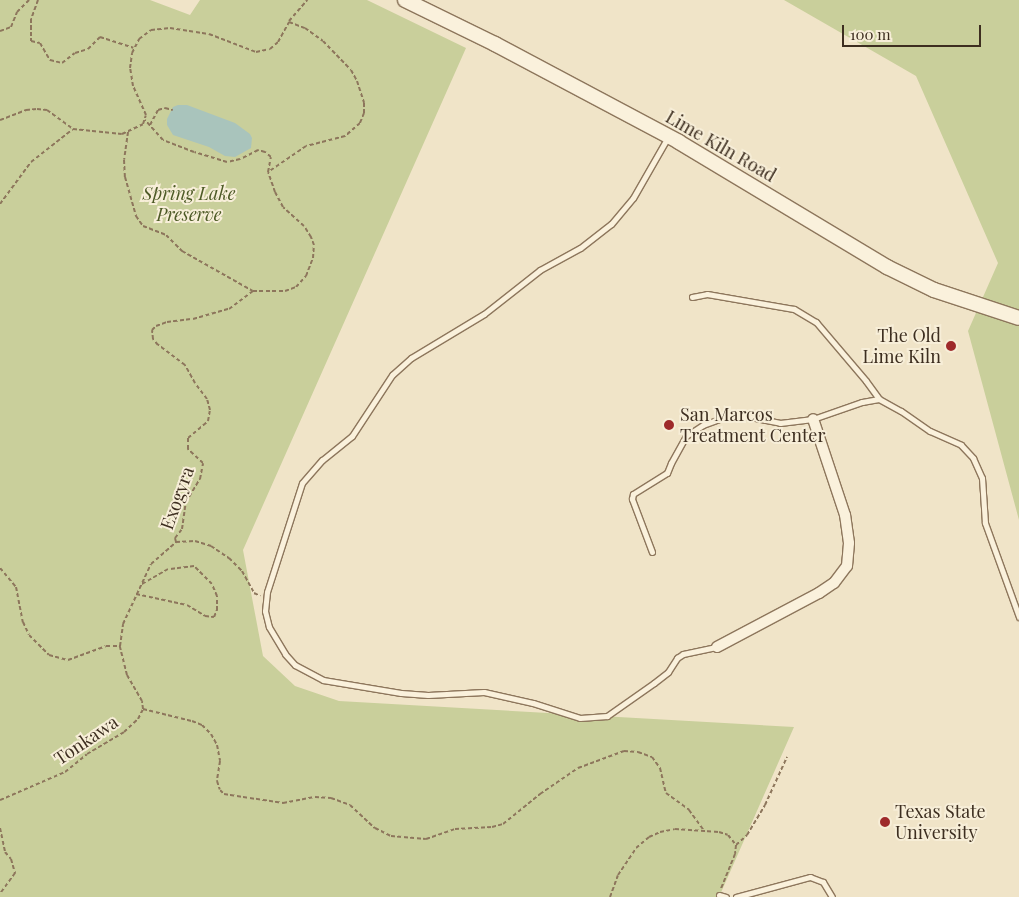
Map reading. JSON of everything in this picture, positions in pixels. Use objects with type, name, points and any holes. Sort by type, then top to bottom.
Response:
[{"type":"street","name":"Lime Kiln Road","points":[[405,0],[495,44],[668,136],[887,267],[934,290],[1019,318]]},
{"type":"street","points":[[717,647],[819,593],[834,583],[847,566],[849,543],[845,515],[813,419]]},
{"type":"lane","points":[[668,136],[640,186],[611,224],[580,248],[540,270],[484,314],[398,368],[352,436],[322,460],[302,484],[266,597],[267,620],[280,647],[295,664],[323,680],[401,694],[428,695],[484,692],[533,703],[580,718],[607,716],[668,672],[677,658],[683,654],[717,647]]},
{"type":"lane","points":[[692,297],[707,294],[794,309],[816,322],[879,399],[901,410],[930,431],[961,445],[973,458],[982,478],[985,523],[1019,617]]},
{"type":"lane","points":[[652,552],[632,499],[633,494],[667,474],[686,436],[703,425],[728,416],[745,416],[780,423],[813,419],[862,402],[879,399]]},
{"type":"lane","points":[[736,897],[810,878],[823,882],[832,897]]},
{"type":"lane","points":[[719,895],[726,897]]},
{"type":"path","points":[[0,32],[11,27],[17,12],[29,0]]},
{"type":"path","points":[[38,0],[31,19],[31,41],[40,43],[50,60],[62,63],[75,52],[88,49],[100,37],[134,49]]},
{"type":"path","points":[[0,120],[37,108],[53,114],[73,128],[122,134],[128,132],[143,124],[146,115],[133,86],[130,68],[134,49],[139,38],[150,30],[170,28],[225,38],[256,52],[270,49],[278,42],[294,13],[307,0]]},
{"type":"path","points":[[268,172],[306,146],[345,136],[360,123],[364,113],[362,96],[351,70],[323,41],[305,28],[289,22]]},
{"type":"path","points":[[150,124],[158,110],[164,108],[173,110]]},
{"type":"path","points":[[128,132],[124,160],[125,177],[136,216],[143,226],[166,235],[182,251],[253,291],[285,291],[296,287],[306,276],[313,258],[314,245],[311,236],[283,207],[268,172],[270,157],[265,152],[258,150],[240,159],[228,162],[163,140],[145,120]]},
{"type":"path","points":[[0,204],[31,162],[73,128]]},
{"type":"path","name":"Exogyra","points":[[176,542],[175,538],[182,529],[186,502],[200,479],[203,463],[188,449],[188,438],[208,421],[210,410],[207,399],[195,383],[186,365],[158,345],[153,339],[152,330],[156,326],[167,322],[192,319],[229,309],[253,291]]},
{"type":"path","points":[[266,597],[254,593],[242,571],[229,558],[211,546],[195,541],[176,542],[151,564],[123,624],[120,646],[127,675],[142,701],[143,709],[192,721],[202,725],[211,734],[217,745],[220,761],[217,781],[220,790],[224,794],[283,803],[315,797],[331,798],[350,805],[374,828],[391,836],[426,839],[455,829],[492,828],[503,824],[540,794],[578,768],[624,751],[638,752],[652,757],[660,768],[666,793],[689,810],[704,831]]},
{"type":"path","points":[[136,594],[187,605],[205,616],[214,617],[217,610],[217,596],[212,584],[194,566],[168,569],[140,585]]},
{"type":"path","points":[[0,568],[16,587],[23,622],[29,635],[49,655],[68,660],[106,646],[120,646]]},
{"type":"path","name":"Tonkawa","points":[[0,800],[65,772],[87,754],[124,732],[138,719],[143,709]]},
{"type":"path","points":[[719,895],[735,854],[736,844],[746,835],[765,805],[787,757]]},
{"type":"path","points":[[0,828],[5,852],[11,859],[15,873],[0,894]]},
{"type":"path","points":[[610,897],[623,868],[636,848],[649,837],[675,830],[704,831],[728,835],[736,844]]},
{"type":"green space","name":"Spring Lake Preserve","points":[[0,0],[150,0],[190,15],[200,0],[367,0],[466,48],[243,550],[263,656],[295,686],[339,701],[794,727],[719,897],[0,897]]},
{"type":"green space","points":[[784,0],[1019,0],[1019,520],[968,331],[998,263],[916,76]]},
{"type":"water","points":[[187,105],[235,123],[250,134],[252,138],[251,148],[235,157],[225,156],[209,147],[173,135],[167,125],[167,119],[173,107]]},
{"type":"place","name":"The Old Lime Kiln","points":[[951,346]]},
{"type":"place","name":"San Marcos Treatment Center","points":[[669,425]]},
{"type":"place","name":"Texas State University","points":[[885,822]]}]
